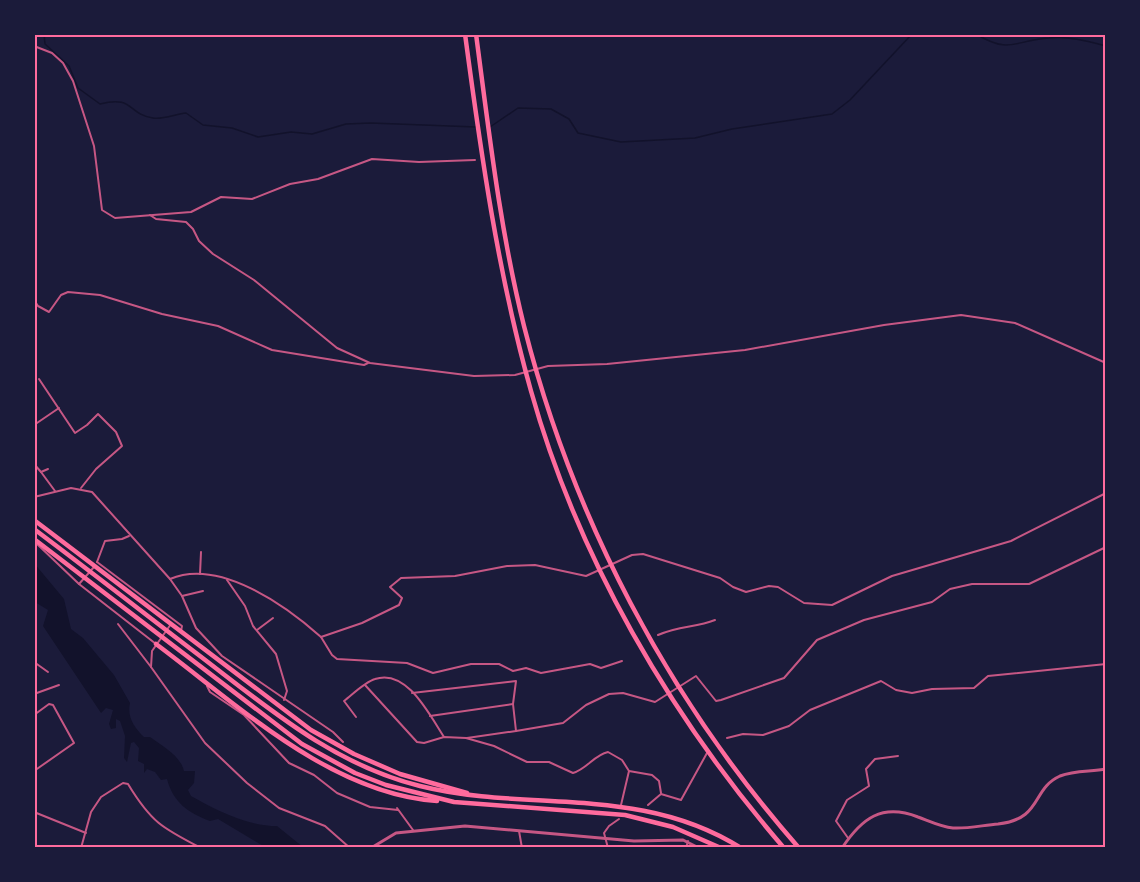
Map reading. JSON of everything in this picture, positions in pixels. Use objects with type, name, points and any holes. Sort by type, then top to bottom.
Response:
[{"type":"highway","points":[[465,34],[493,223],[513,323],[531,393],[576,518],[630,629],[661,680],[712,756],[784,848]]},
{"type":"highway","points":[[476,34],[503,222],[524,326],[564,456],[614,571],[641,623],[697,715],[750,789],[798,845]]},
{"type":"highway","points":[[34,520],[96,564],[171,624],[220,658],[311,730],[354,754],[400,774],[457,788],[473,796]]},
{"type":"highway","points":[[34,529],[273,712],[331,751],[359,765],[420,786],[473,796],[621,805],[677,818],[710,831],[741,848]]},
{"type":"highway","points":[[34,540],[302,744],[355,773],[397,789],[454,802]]},
{"type":"highway","points":[[156,644],[294,746],[340,774],[382,791],[414,799],[578,809],[625,815],[673,827],[721,848]]},
{"type":"street","points":[[34,46],[52,52],[63,63],[73,81],[94,146],[102,210],[116,218],[190,212],[221,197],[252,199],[290,184],[318,180],[372,159],[419,162],[475,160]]},
{"type":"street","points":[[150,215],[156,219],[186,222],[193,229],[199,241],[213,254],[254,280],[293,315],[337,348],[370,363],[474,376],[515,375],[548,366],[607,364],[745,350],[884,325],[961,315],[1015,323],[1106,363]]},
{"type":"street","points":[[34,300],[38,306],[49,312],[61,295],[68,292],[100,295],[162,314],[218,326],[272,350],[364,365],[370,363]]},
{"type":"street","points":[[39,379],[75,433],[87,426],[98,414],[116,432],[122,446],[96,469],[81,488]]},
{"type":"street","points":[[34,425],[59,408]]},
{"type":"street","points":[[34,464],[55,491]]},
{"type":"street","points":[[41,472],[48,469]]},
{"type":"street","points":[[34,497],[55,491],[81,488],[100,498],[129,536],[170,579],[182,596],[196,628],[220,658],[333,732],[343,742]]},
{"type":"street","points":[[321,637],[362,623],[399,605],[402,598],[390,587],[400,578],[455,576],[507,566],[535,565],[591,575],[624,558],[643,554],[720,578],[746,592],[769,586],[778,587],[804,603],[832,604],[892,576],[1003,545],[1106,493]]},
{"type":"street","points":[[79,584],[96,564],[105,541],[129,536]]},
{"type":"street","points":[[34,540],[79,584],[156,644]]},
{"type":"street","points":[[366,686],[417,742],[424,743],[444,737],[466,738],[563,723],[586,705],[609,694],[622,693],[655,702],[696,676],[716,701],[784,678],[817,640],[864,620],[932,602],[950,589],[972,584],[1029,584],[1106,546]]},
{"type":"street","points":[[200,574],[201,552]]},
{"type":"street","points":[[96,564],[182,626],[181,631]]},
{"type":"street","points":[[170,579],[182,574],[200,574],[227,580],[270,598],[321,637],[332,656],[337,659],[407,663],[433,673],[471,664],[499,664],[513,671],[526,668],[541,673],[590,664],[601,668],[622,661]]},
{"type":"street","points":[[227,580],[245,606],[257,630],[276,654],[287,691],[284,700]]},
{"type":"street","points":[[182,596],[203,591]]},
{"type":"street","points":[[257,630],[273,618]]},
{"type":"street","points":[[658,635],[675,627],[704,624],[715,620]]},
{"type":"street","points":[[118,624],[205,743],[247,783],[279,808],[325,826],[350,848]]},
{"type":"street","points":[[151,667],[152,651],[171,624]]},
{"type":"street","points":[[34,662],[48,672]]},
{"type":"street","points":[[727,738],[743,734],[763,735],[789,726],[810,710],[881,681],[896,690],[912,693],[932,689],[974,688],[988,676],[1106,664]]},
{"type":"street","points":[[356,717],[344,701],[375,679],[399,680],[412,693],[444,737]]},
{"type":"street","points":[[205,680],[210,692],[244,715],[289,763],[315,774],[337,793],[370,807],[397,809],[413,830]]},
{"type":"street","points":[[412,693],[516,681],[513,704],[516,731]]},
{"type":"street","points":[[34,694],[59,685]]},
{"type":"street","points":[[34,715],[49,704],[53,705],[74,743],[35,769]]},
{"type":"street","points":[[430,716],[513,704]]},
{"type":"street","points":[[466,738],[494,746],[527,762],[549,762],[573,773],[580,771],[599,754],[608,752],[622,760],[629,771],[621,805]]},
{"type":"street","points":[[661,794],[681,800],[707,753]]},
{"type":"street","points":[[848,838],[836,821],[847,800],[869,786],[866,769],[875,759],[898,756]]},
{"type":"street","points":[[842,848],[855,829],[868,819],[890,810],[902,811],[952,828],[1017,820],[1036,806],[1047,786],[1060,777],[1106,769]]},
{"type":"street","points":[[629,771],[652,775],[659,781],[661,794]]},
{"type":"street","points":[[81,848],[91,812],[100,797],[123,783],[128,784],[153,820],[201,848]]},
{"type":"street","points":[[648,806],[661,794]]},
{"type":"street","points":[[34,812],[86,833]]},
{"type":"street","points":[[608,848],[604,833],[619,819]]},
{"type":"street","points":[[371,848],[396,833],[465,826],[606,839],[688,842],[699,848]]},
{"type":"street","points":[[519,831],[522,848]]},
{"type":"street","points":[[686,848],[688,842]]},
{"type":"shaded area","points":[[34,563],[64,599],[71,629],[83,638],[114,675],[130,703],[130,717],[137,729],[144,737],[150,737],[170,751],[179,760],[184,771],[195,771],[194,783],[188,790],[191,796],[221,812],[243,820],[277,826],[303,847],[265,847],[218,819],[210,821],[188,810],[177,800],[167,779],[161,780],[155,772],[147,769],[144,773],[144,764],[138,761],[139,748],[134,742],[131,743],[127,762],[124,758],[125,736],[120,721],[116,719],[116,728],[111,729],[109,724],[113,710],[106,708],[101,713],[43,626],[48,610],[35,602]]},
{"type":"waterway","points":[[44,34],[45,44],[69,66],[78,88],[100,104],[125,103],[139,113],[153,118],[186,113],[203,125],[232,128],[258,137],[291,132],[312,134],[346,124],[476,127]]},
{"type":"waterway","points":[[490,127],[518,108],[551,109],[569,119],[578,133],[621,142],[695,138],[732,129],[832,114],[850,100],[912,34]]},
{"type":"waterway","points":[[976,34],[997,44],[1005,45],[1037,39],[1064,38],[1106,46]]}]
